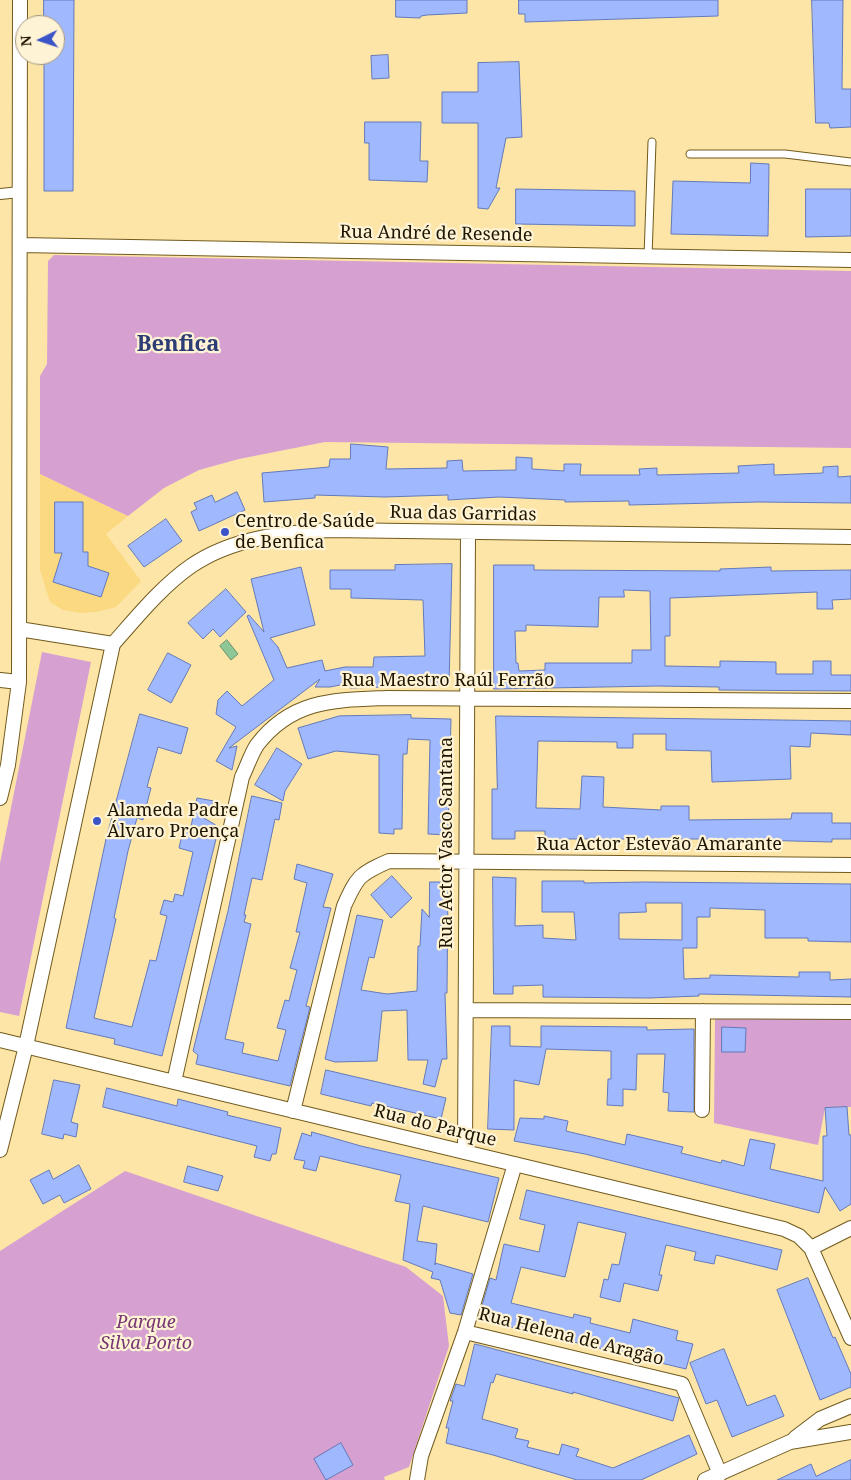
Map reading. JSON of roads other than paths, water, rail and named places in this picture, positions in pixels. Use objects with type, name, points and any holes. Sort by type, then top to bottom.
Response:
[{"type":"street","points":[[0,798],[8,764],[19,682],[20,0]]},
{"type":"street","points":[[0,194],[20,192]]},
{"type":"street","name":"Rua André de Resende","points":[[20,245],[851,260]]},
{"type":"street","name":"Rua das Garridas","points":[[113,644],[158,594],[192,566],[230,546],[286,533],[330,530],[851,537]]},
{"type":"street","name":"Rua Actor Vasco Santana","points":[[465,1152],[468,533]]},
{"type":"street","points":[[0,1150],[26,1046],[113,644],[19,629]]},
{"type":"street","points":[[0,680],[19,682]]},
{"type":"street","name":"Rua Maestro Raúl Ferrão","points":[[174,1082],[242,777],[256,746],[275,726],[296,711],[331,700],[467,698],[851,701]]},
{"type":"street","name":"Rua Actor Estevão Amarante","points":[[293,1111],[344,906],[352,887],[364,871],[389,861],[851,865]]},
{"type":"street","points":[[466,1010],[851,1012]]},
{"type":"street","points":[[702,1110],[703,1011]]},
{"type":"street","name":"Rua do Parque","points":[[0,1040],[784,1229],[800,1236],[811,1248]]},
{"type":"street","name":"Rua Helena de Aragão","points":[[516,1164],[466,1332],[682,1384],[720,1474]]},
{"type":"street","points":[[851,1228],[811,1248],[851,1338]]},
{"type":"street","points":[[417,1480],[421,1456],[466,1332]]},
{"type":"street","points":[[705,1480],[790,1442],[820,1419],[851,1406]]},
{"type":"street","points":[[790,1442],[851,1432]]},
{"type":"lane","points":[[648,256],[652,142]]},
{"type":"lane","points":[[690,154],[785,154],[851,162]]},
{"type":"place","name":"Centro de Saúde de Benfica","points":[[225,532]]},
{"type":"place","name":"Alameda Padre Álvaro Proença","points":[[97,821]]},
{"type":"district","name":"Benfica","points":[[178,345]]},
{"type":"park label","name":"Parque Silva Porto","points":[[146,1334]]}]
